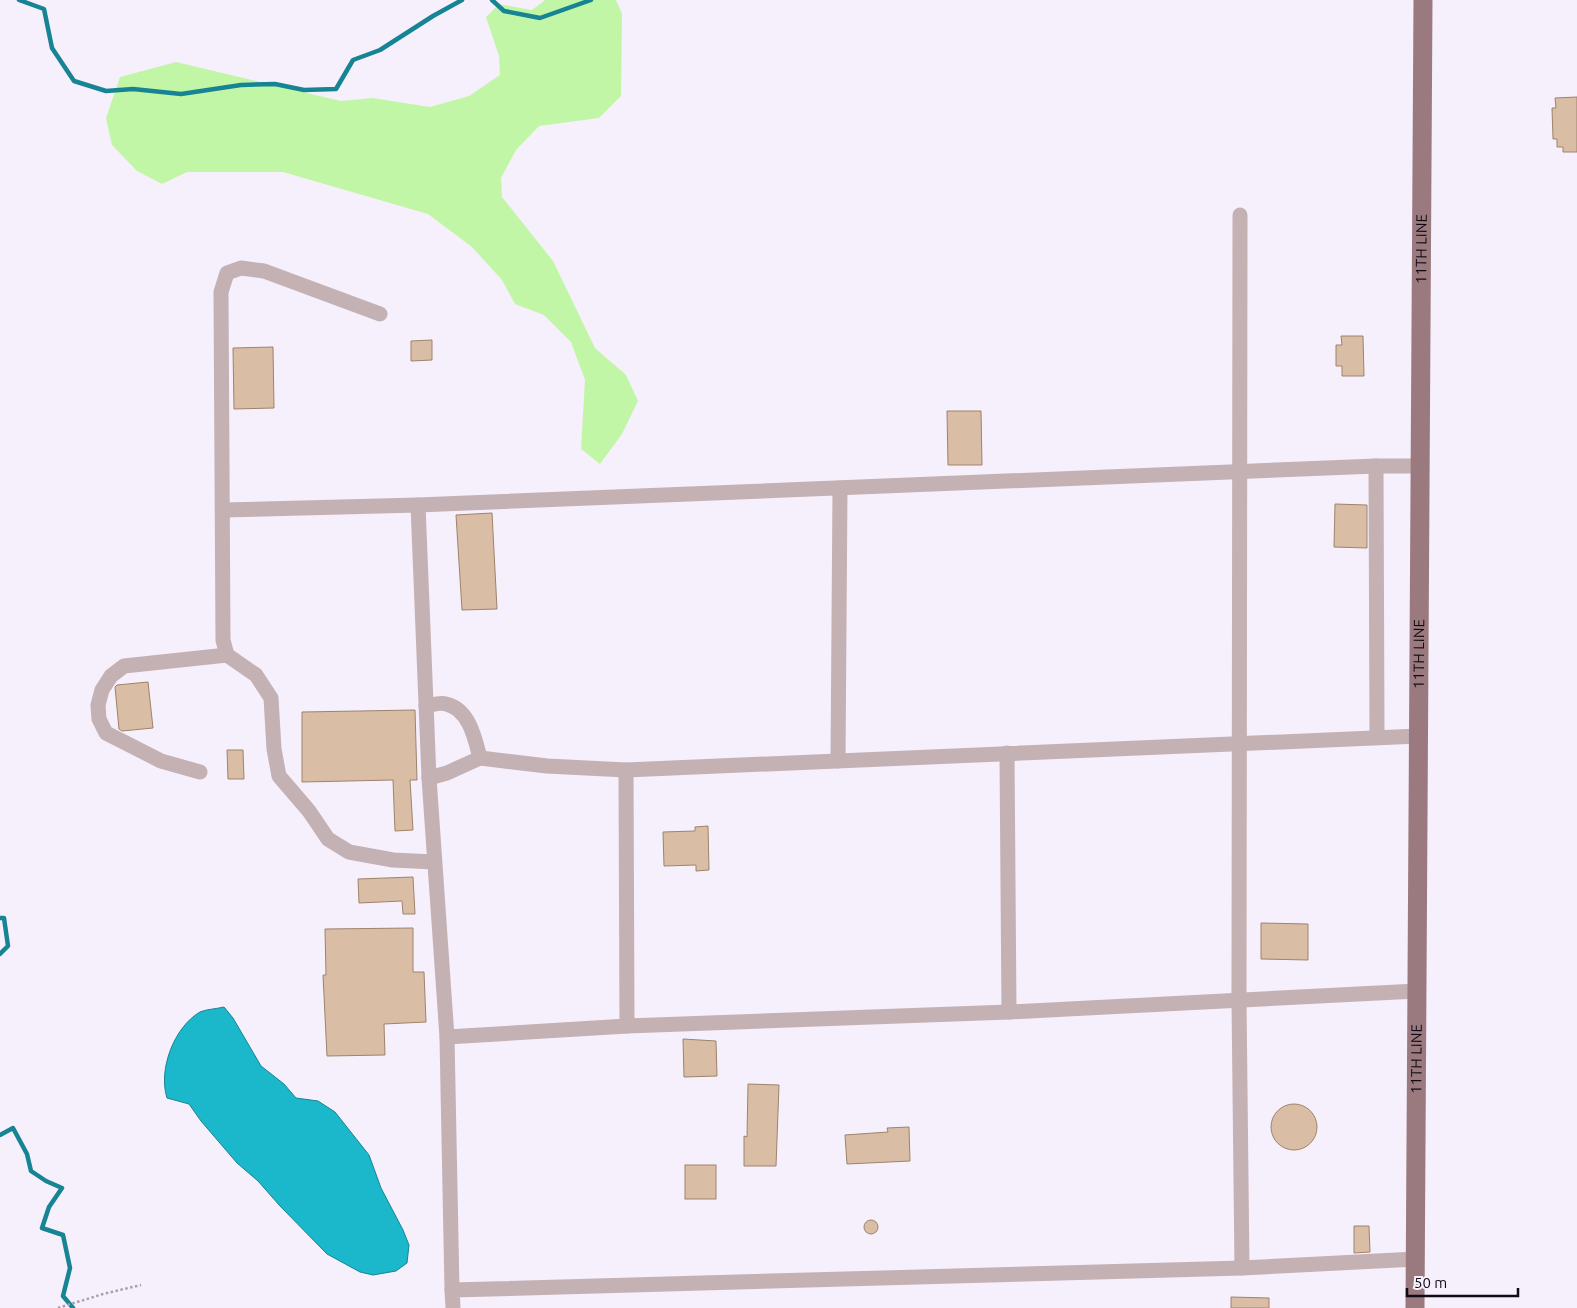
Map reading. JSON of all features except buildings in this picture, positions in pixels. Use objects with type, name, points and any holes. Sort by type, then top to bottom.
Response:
[{"type":"main road","name":"11TH LINE","points":[[1415,1308],[1423,0]]},
{"type":"lane","points":[[1240,215],[1239,1000],[1242,1268]]},
{"type":"lane","points":[[380,314],[264,271],[241,268],[227,273],[221,292],[222,640],[227,655],[256,675],[271,698],[274,749],[279,776],[309,811],[328,839],[349,852],[393,860],[434,862]]},
{"type":"lane","points":[[1376,466],[1377,737]]},
{"type":"lane","points":[[223,510],[418,505],[1376,466],[1420,466]]},
{"type":"lane","points":[[838,761],[840,488]]},
{"type":"lane","points":[[418,505],[429,778],[447,1037],[453,1308]]},
{"type":"lane","points":[[200,772],[161,761],[106,733],[99,720],[98,705],[102,690],[111,676],[124,666],[227,655]]},
{"type":"lane","points":[[426,706],[444,703],[459,709],[472,728],[480,758]]},
{"type":"lane","points":[[429,778],[448,773],[480,758],[547,766],[626,770],[1419,736]]},
{"type":"lane","points":[[1007,754],[1009,1012]]},
{"type":"lane","points":[[626,770],[627,1026]]},
{"type":"lane","points":[[447,1037],[627,1026],[1009,1012],[1417,991]]},
{"type":"lane","points":[[452,1290],[1242,1268],[1416,1259]]},
{"type":"path","points":[[58,1308],[141,1285]]},
{"type":"green space","points":[[545,0],[616,0],[622,14],[621,96],[599,118],[539,126],[516,150],[501,178],[502,197],[553,261],[595,348],[626,375],[638,401],[622,434],[600,464],[581,449],[585,380],[571,342],[544,315],[515,304],[502,280],[472,247],[428,214],[283,172],[187,172],[162,184],[137,171],[112,145],[106,118],[120,77],[176,62],[341,101],[372,98],[430,107],[469,96],[500,75],[499,56],[486,17],[499,4],[532,10]]},
{"type":"water","points":[[224,1007],[233,1018],[261,1066],[284,1084],[296,1098],[318,1101],[335,1112],[369,1155],[381,1188],[409,1245],[407,1263],[396,1271],[373,1275],[360,1272],[327,1254],[258,1181],[237,1163],[189,1104],[167,1098],[165,1075],[170,1050],[176,1038],[191,1019],[200,1012]]},
{"type":"waterway","points":[[19,0],[44,9],[52,48],[74,81],[106,91],[133,89],[181,94],[241,85],[275,84],[304,90],[336,89],[353,60],[380,50],[462,0]]},
{"type":"waterway","points":[[492,0],[504,11],[540,18],[591,0]]},
{"type":"waterway","points":[[0,918],[4,918],[8,946],[0,954]]},
{"type":"waterway","points":[[0,1135],[13,1128],[27,1154],[31,1171],[46,1181],[62,1188],[49,1207],[42,1228],[63,1235],[70,1268],[63,1296],[73,1308]]}]
